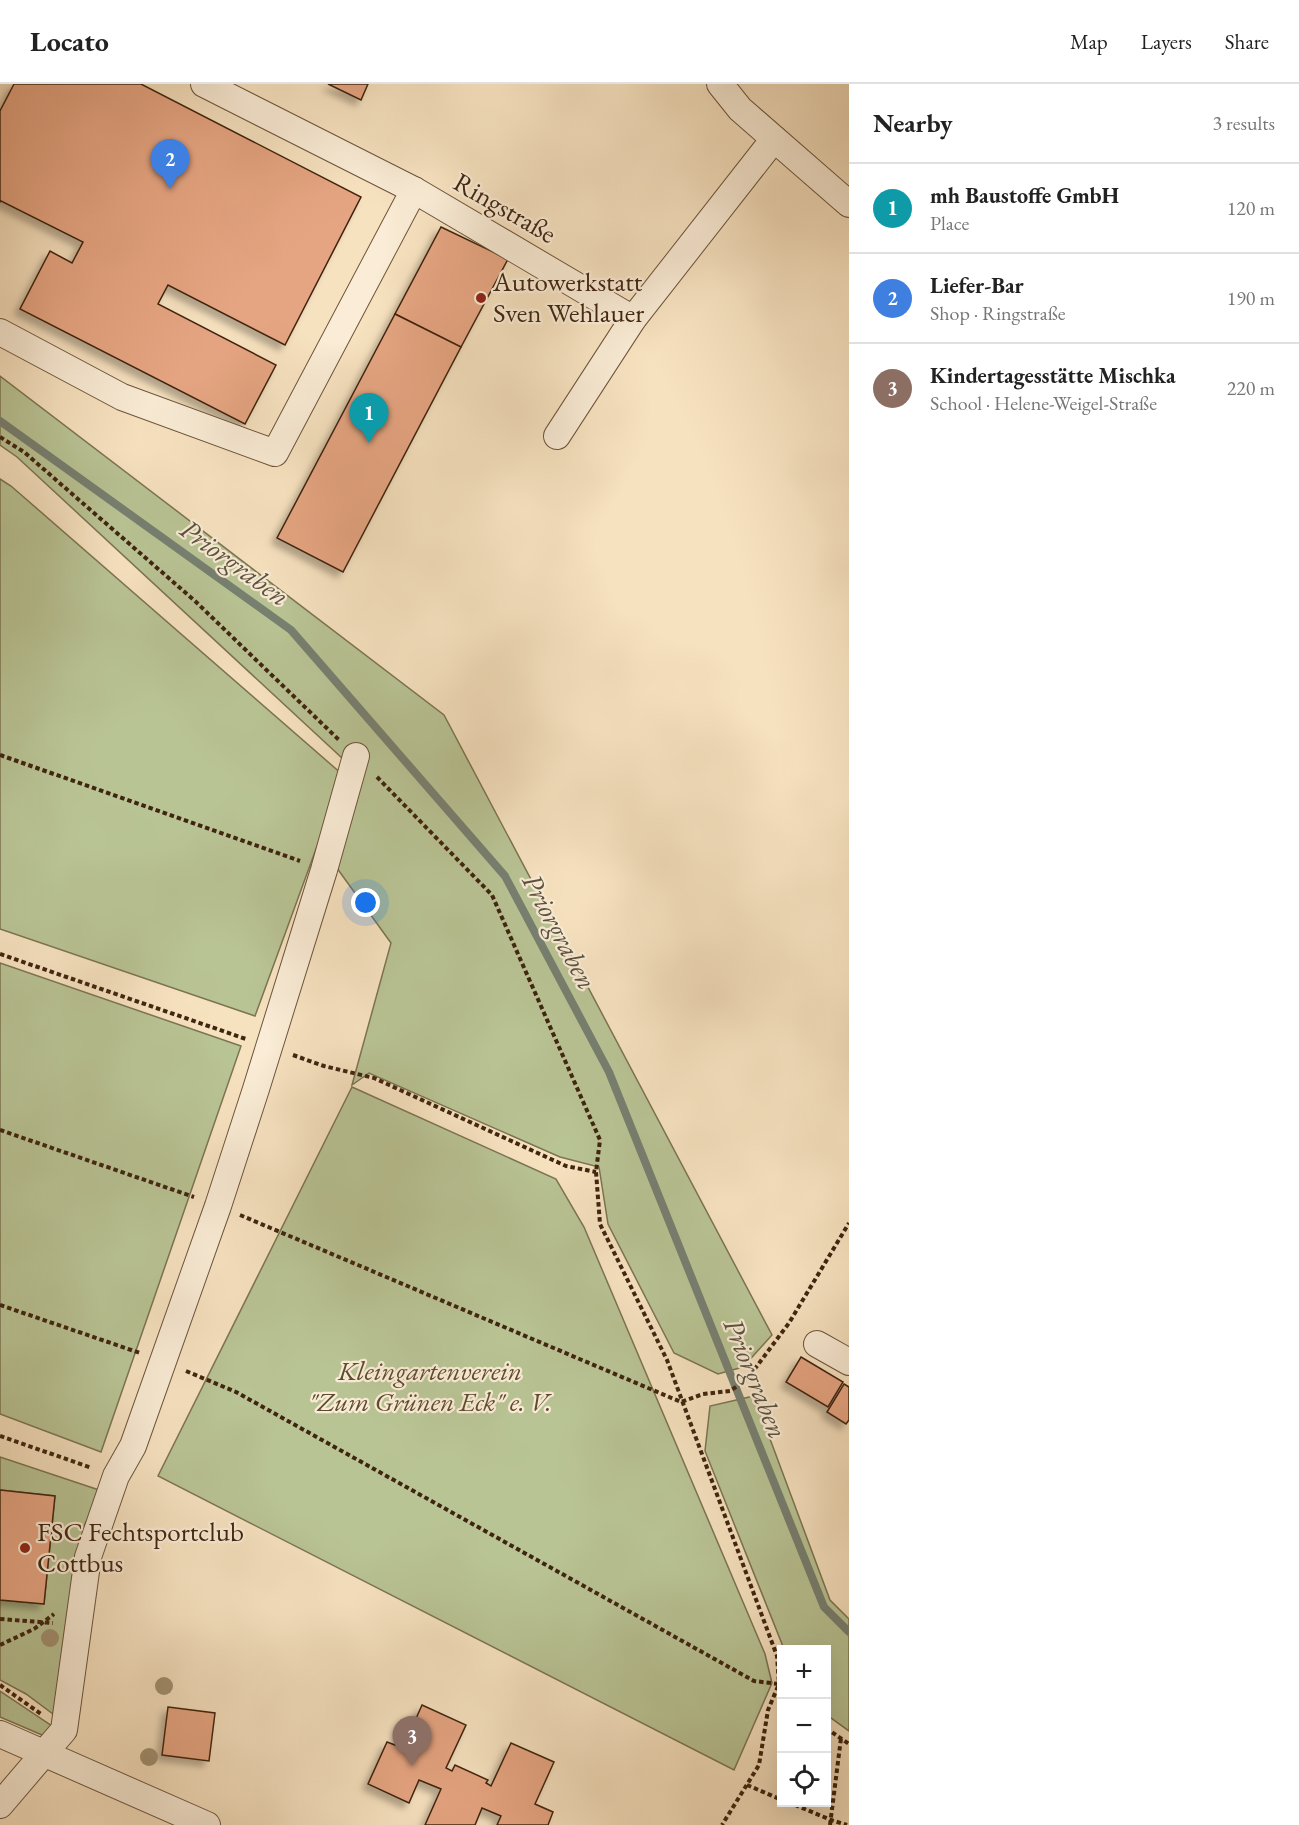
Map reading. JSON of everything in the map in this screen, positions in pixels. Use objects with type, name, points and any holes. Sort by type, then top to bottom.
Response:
[{"type":"street","name":"Ringstraße","points":[[204,84],[414,190],[633,319]]},
{"type":"street","points":[[720,84],[740,109],[849,204]]},
{"type":"street","points":[[557,436],[633,319],[774,139]]},
{"type":"street","points":[[0,332],[122,397],[275,453],[414,190]]},
{"type":"street","points":[[0,1805],[64,1730],[88,1557],[116,1476],[133,1446],[218,1206],[324,870],[356,756]]},
{"type":"street","points":[[817,1344],[849,1362]]},
{"type":"street","points":[[0,1734],[207,1825]]},
{"type":"path","points":[[0,437],[24,452],[195,601],[356,756],[492,896],[600,1140],[596,1172],[600,1224],[667,1360],[777,1656]]},
{"type":"path","points":[[0,755],[324,870]]},
{"type":"path","points":[[0,954],[324,1066],[374,1078],[566,1166],[596,1172]]},
{"type":"path","points":[[0,1130],[218,1206],[681,1402],[703,1394],[730,1391],[751,1374],[789,1323],[849,1223]]},
{"type":"path","points":[[0,1305],[162,1361],[236,1392],[754,1682],[777,1685]]},
{"type":"path","points":[[0,1436],[116,1476]]},
{"type":"path","points":[[0,1645],[34,1629],[74,1600],[83,1589]]},
{"type":"path","points":[[0,1619],[78,1626]]},
{"type":"path","points":[[0,1685],[64,1730]]},
{"type":"path","points":[[722,1825],[759,1765],[768,1710],[777,1691]]},
{"type":"path","points":[[831,1731],[849,1744]]},
{"type":"path","points":[[831,1823],[841,1738]]},
{"type":"path","points":[[747,1785],[777,1798]]},
{"type":"path","points":[[797,1807],[831,1823],[847,1825]]},
{"type":"green space","points":[[0,376],[444,715],[772,1335],[743,1367],[718,1374],[674,1353],[608,1224],[599,1167],[560,1157],[369,1073],[352,1085],[391,943],[334,864],[356,771],[17,457],[0,445]]},
{"type":"green space","points":[[0,479],[11,486],[343,775],[255,1016],[0,929]]},
{"type":"green space","points":[[0,963],[241,1046],[101,1452],[0,1414]]},
{"type":"green space","name":"Kleingartenverein \"Zum Grünen Eck\" e. V.","points":[[352,1087],[556,1179],[584,1227],[765,1654],[772,1683],[734,1770],[158,1476]]},
{"type":"green space","points":[[754,1396],[830,1600],[849,1619],[849,1731],[831,1718],[831,1645],[782,1645],[705,1451],[710,1406]]},
{"type":"green space","points":[[0,1457],[102,1491],[85,1524],[73,1583],[57,1717],[26,1694],[0,1680],[0,1600],[44,1604],[55,1496],[0,1490]]},
{"type":"green space","points":[[0,1691],[52,1726],[45,1735],[0,1717]]},
{"type":"building","points":[[14,84],[141,84],[361,197],[285,345],[168,285],[158,304],[276,365],[245,424],[20,309],[50,251],[72,263],[83,242],[0,202],[0,111]]},
{"type":"building","points":[[328,84],[368,84],[361,100]]},
{"type":"building","points":[[441,227],[508,259],[461,347],[395,314]]},
{"type":"building","points":[[395,314],[461,347],[343,572],[277,538]]},
{"type":"building","points":[[801,1357],[843,1382],[828,1407],[786,1382]]},
{"type":"building","points":[[844,1384],[849,1387],[849,1420],[846,1424],[827,1412]]},
{"type":"building","name":"FSC Fechtsportclub Cottbus","points":[[0,1490],[55,1496],[44,1604],[0,1600]]},
{"type":"building","points":[[422,1705],[466,1725],[446,1768],[452,1771],[455,1765],[488,1780],[486,1783],[491,1786],[511,1743],[554,1762],[535,1804],[553,1812],[548,1825],[497,1825],[501,1816],[482,1808],[475,1825],[425,1825],[441,1789],[419,1780],[409,1803],[368,1784],[387,1742],[403,1748]]},
{"type":"building","points":[[168,1707],[215,1713],[209,1761],[162,1755]]},
{"type":"waterway","name":"Priorgraben","points":[[0,421],[291,630],[505,876],[609,1072],[824,1607],[849,1632]]},
{"type":"place","name":"Liefer-Bar","points":[[170,189]]},
{"type":"place","name":"Autowerkstatt Sven Wehlauer","points":[[481,298]]},
{"type":"place","name":"mh Baustoffe GmbH","points":[[369,443]]},
{"type":"place","name":"FSC Fechtsportclub Cottbus","points":[[25,1548]]},
{"type":"place","name":"Kindertagesstätte Mischka","points":[[412,1766]]}]
